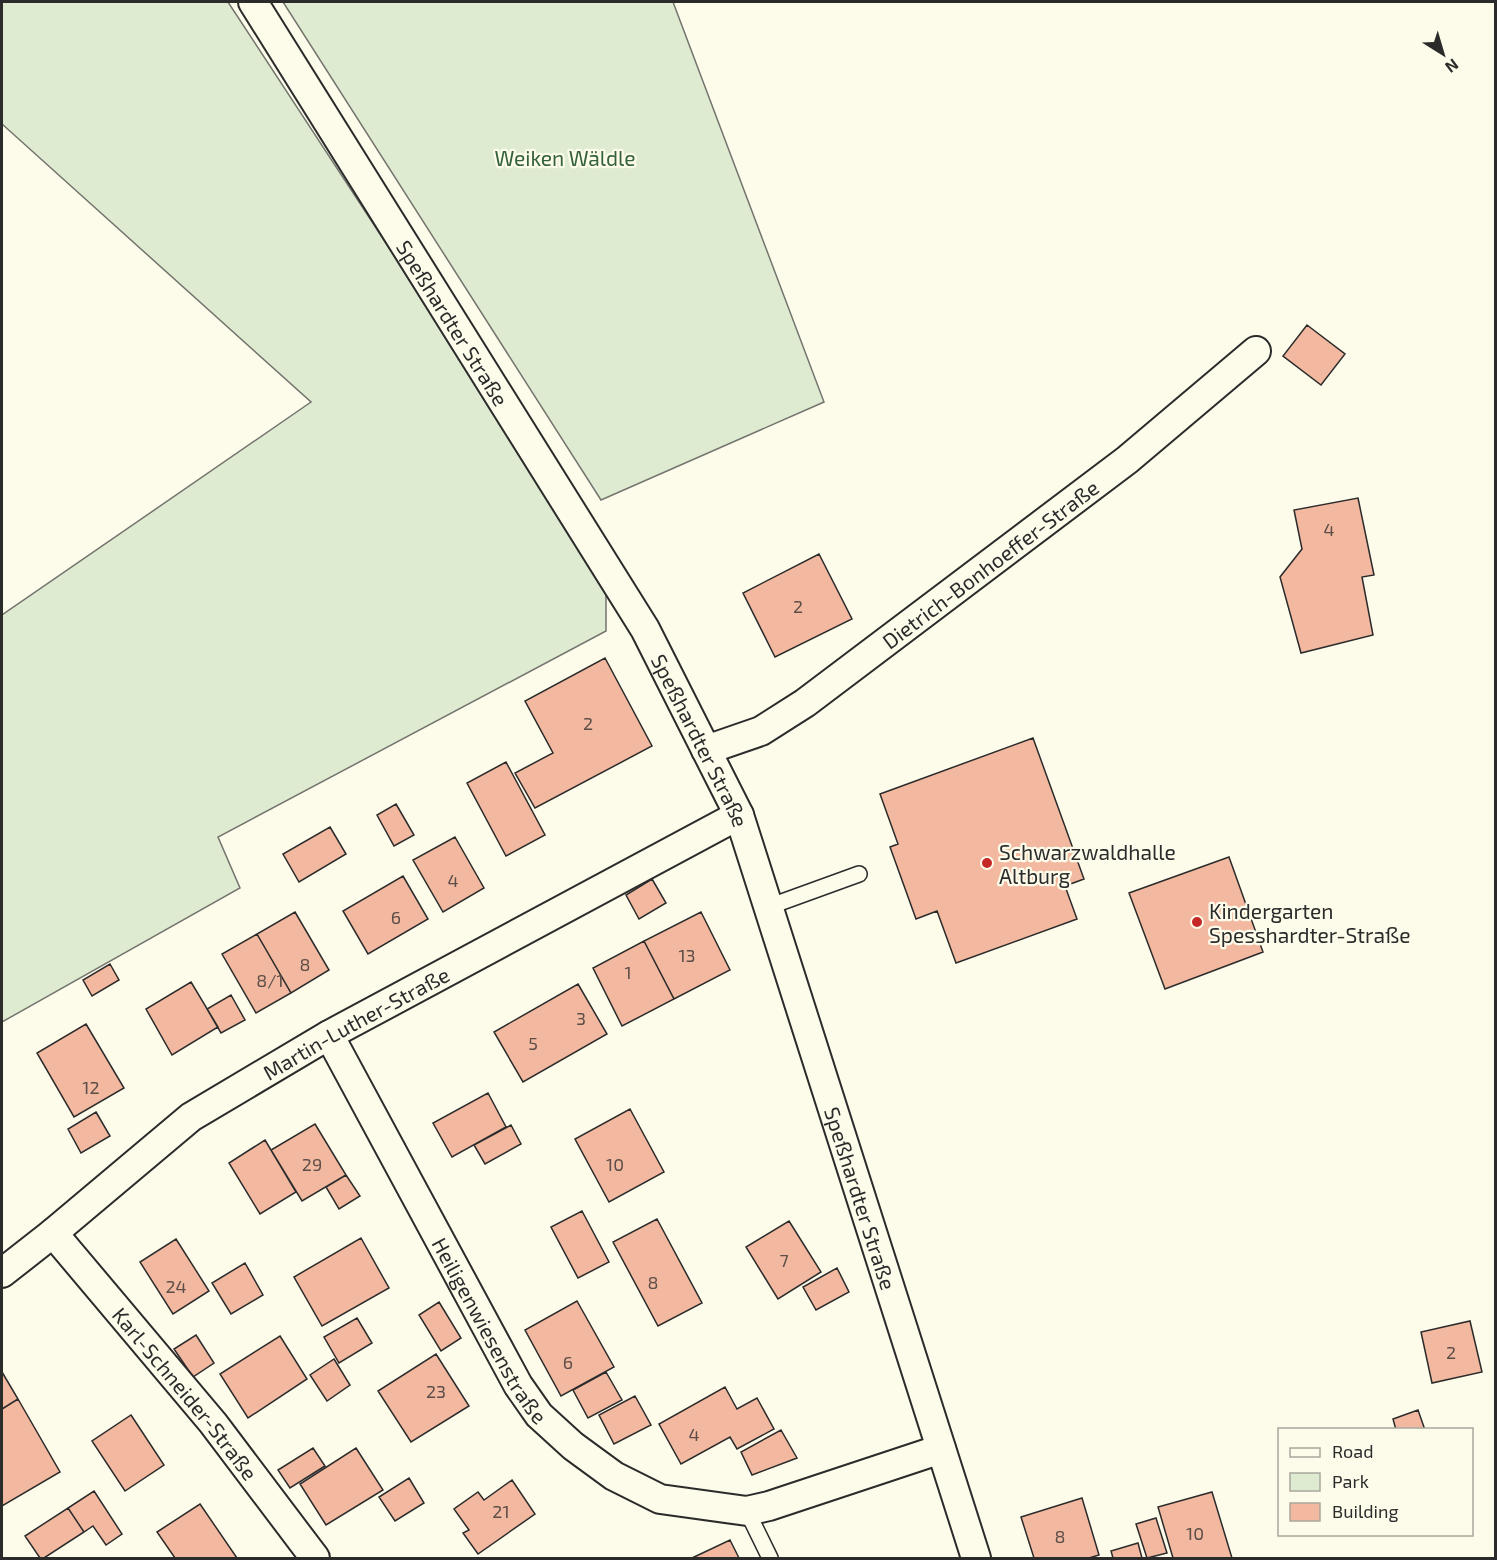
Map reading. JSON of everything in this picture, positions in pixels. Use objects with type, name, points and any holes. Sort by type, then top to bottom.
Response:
[{"type":"street","name":"Speßhardter Straße","points":[[253,2],[639,620],[739,815],[976,1558]]},
{"type":"street","name":"Dietrich-Bonhoeffer-Straße","points":[[706,750],[761,731],[805,703],[1126,460],[1256,351]]},
{"type":"street","name":"Martin-Luther-Straße","points":[[2,1273],[191,1117],[329,1035],[739,815]]},
{"type":"street","name":"Heiligenwiesenstraße","points":[[329,1035],[518,1385],[539,1415],[573,1446],[614,1476],[660,1499],[747,1511],[769,1506],[941,1449]]},
{"type":"street","name":"Karl-Schneider-Straße","points":[[53,1233],[213,1424],[315,1558]]},
{"type":"lane","points":[[768,907],[859,874]]},
{"type":"lane","points":[[747,1511],[770,1558]]},
{"type":"green space","points":[[2,2],[228,2],[606,579],[606,631],[218,837],[240,888],[2,1022],[2,615],[311,402],[2,124]]},
{"type":"green space","name":"Weiken Wäldle","points":[[283,2],[673,2],[824,402],[601,500]]},
{"type":"building","points":[[1307,325],[1345,354],[1321,385],[1283,356]]},
{"type":"building","points":[[1358,498],[1374,575],[1362,577],[1373,635],[1301,653],[1280,577],[1302,549],[1294,510]]},
{"type":"building","points":[[819,554],[852,619],[775,657],[743,593]]},
{"type":"building","points":[[605,658],[652,746],[535,808],[515,773],[553,753],[525,701]]},
{"type":"building","name":"Schwarzwaldhalle Altburg","points":[[1033,738],[1084,879],[1065,886],[1077,919],[956,963],[937,911],[916,919],[890,847],[898,844],[880,794]]},
{"type":"building","points":[[506,762],[545,835],[506,856],[467,783]]},
{"type":"building","points":[[396,804],[414,835],[394,846],[377,815]]},
{"type":"building","points":[[330,827],[346,854],[299,882],[283,854]]},
{"type":"building","points":[[455,837],[484,888],[443,912],[413,860]]},
{"type":"building","name":"Kindergarten Spesshardter-Straße","points":[[1229,857],[1263,952],[1165,989],[1129,893]]},
{"type":"building","points":[[403,876],[428,919],[368,954],[343,911]]},
{"type":"building","points":[[652,879],[666,903],[639,919],[626,895]]},
{"type":"building","points":[[295,912],[329,970],[291,993],[257,934]]},
{"type":"building","points":[[701,912],[730,970],[674,999],[644,941]]},
{"type":"building","points":[[257,934],[291,993],[256,1013],[222,954]]},
{"type":"building","points":[[644,941],[674,999],[622,1026],[593,968]]},
{"type":"building","points":[[110,964],[119,980],[92,996],[83,980]]},
{"type":"building","points":[[191,982],[218,1027],[172,1055],[146,1009]]},
{"type":"building","points":[[578,984],[607,1034],[523,1082],[494,1032]]},
{"type":"building","points":[[231,995],[245,1020],[221,1033],[207,1009]]},
{"type":"building","points":[[86,1024],[124,1088],[74,1117],[37,1053]]},
{"type":"building","points":[[488,1093],[506,1127],[452,1157],[433,1123]]},
{"type":"building","points":[[630,1109],[664,1172],[609,1202],[575,1139]]},
{"type":"building","points":[[96,1112],[110,1136],[81,1153],[68,1129]]},
{"type":"building","points":[[315,1124],[346,1175],[302,1201],[271,1150]]},
{"type":"building","points":[[511,1125],[521,1144],[485,1164],[474,1145]]},
{"type":"building","points":[[265,1140],[296,1192],[260,1214],[229,1163]]},
{"type":"building","points":[[346,1175],[360,1196],[339,1209],[326,1187]]},
{"type":"building","points":[[582,1211],[609,1262],[578,1278],[551,1227]]},
{"type":"building","points":[[657,1219],[702,1303],[658,1326],[613,1242]]},
{"type":"building","points":[[789,1221],[821,1272],[778,1299],[746,1247]]},
{"type":"building","points":[[361,1238],[389,1288],[322,1326],[294,1277]]},
{"type":"building","points":[[176,1239],[209,1291],[173,1314],[140,1262]]},
{"type":"building","points":[[245,1263],[263,1295],[231,1314],[212,1283]]},
{"type":"building","points":[[837,1268],[849,1292],[816,1310],[803,1287]]},
{"type":"building","points":[[577,1301],[614,1367],[561,1396],[525,1330]]},
{"type":"building","points":[[439,1302],[461,1338],[441,1351],[419,1315]]},
{"type":"building","points":[[357,1318],[372,1343],[339,1363],[324,1337]]},
{"type":"building","points":[[1470,1321],[1482,1372],[1432,1383],[1421,1332]]},
{"type":"building","points":[[196,1335],[214,1363],[193,1377],[174,1349]]},
{"type":"building","points":[[280,1336],[307,1379],[248,1418],[220,1374]]},
{"type":"building","points":[[436,1354],[469,1406],[411,1442],[378,1391]]},
{"type":"building","points":[[334,1359],[350,1385],[327,1401],[310,1375]]},
{"type":"building","points":[[2,1372],[18,1399],[2,1409]]},
{"type":"building","points":[[606,1372],[622,1400],[588,1418],[573,1390]]},
{"type":"building","points":[[725,1387],[737,1409],[757,1398],[774,1429],[737,1449],[730,1437],[681,1464],[659,1424]]},
{"type":"building","points":[[635,1396],[651,1425],[614,1444],[599,1415]]},
{"type":"building","points":[[18,1399],[60,1472],[2,1506],[2,1409]]},
{"type":"building","points":[[1418,1410],[1424,1428],[1395,1428],[1393,1419]]},
{"type":"building","points":[[131,1415],[164,1465],[125,1491],[92,1441]]},
{"type":"building","points":[[781,1430],[797,1458],[752,1475],[741,1452]]},
{"type":"building","points":[[313,1448],[325,1466],[290,1488],[278,1470]]},
{"type":"building","points":[[356,1448],[383,1490],[326,1525],[300,1484]]},
{"type":"building","points":[[409,1478],[424,1503],[395,1521],[379,1497]]},
{"type":"building","points":[[512,1480],[535,1514],[478,1554],[463,1533],[469,1530],[454,1509],[478,1492],[484,1500]]},
{"type":"building","points":[[94,1491],[122,1534],[106,1545],[93,1526],[84,1532],[68,1508]]},
{"type":"building","points":[[1212,1492],[1232,1558],[1173,1558],[1158,1507]]},
{"type":"building","points":[[1082,1498],[1099,1555],[1089,1558],[1034,1558],[1021,1517]]},
{"type":"building","points":[[200,1504],[237,1558],[175,1558],[157,1532]]},
{"type":"building","points":[[68,1508],[84,1532],[44,1558],[40,1558],[25,1536]]},
{"type":"building","points":[[1156,1518],[1167,1553],[1147,1558],[1136,1524]]},
{"type":"building","points":[[730,1540],[739,1558],[692,1558]]},
{"type":"building","points":[[1138,1543],[1142,1558],[1113,1558],[1111,1551]]},
{"type":"place","name":"Schwarzwaldhalle Altburg","points":[[987,863]]},
{"type":"place","name":"Kindergarten Spesshardter-Straße","points":[[1197,922]]}]
